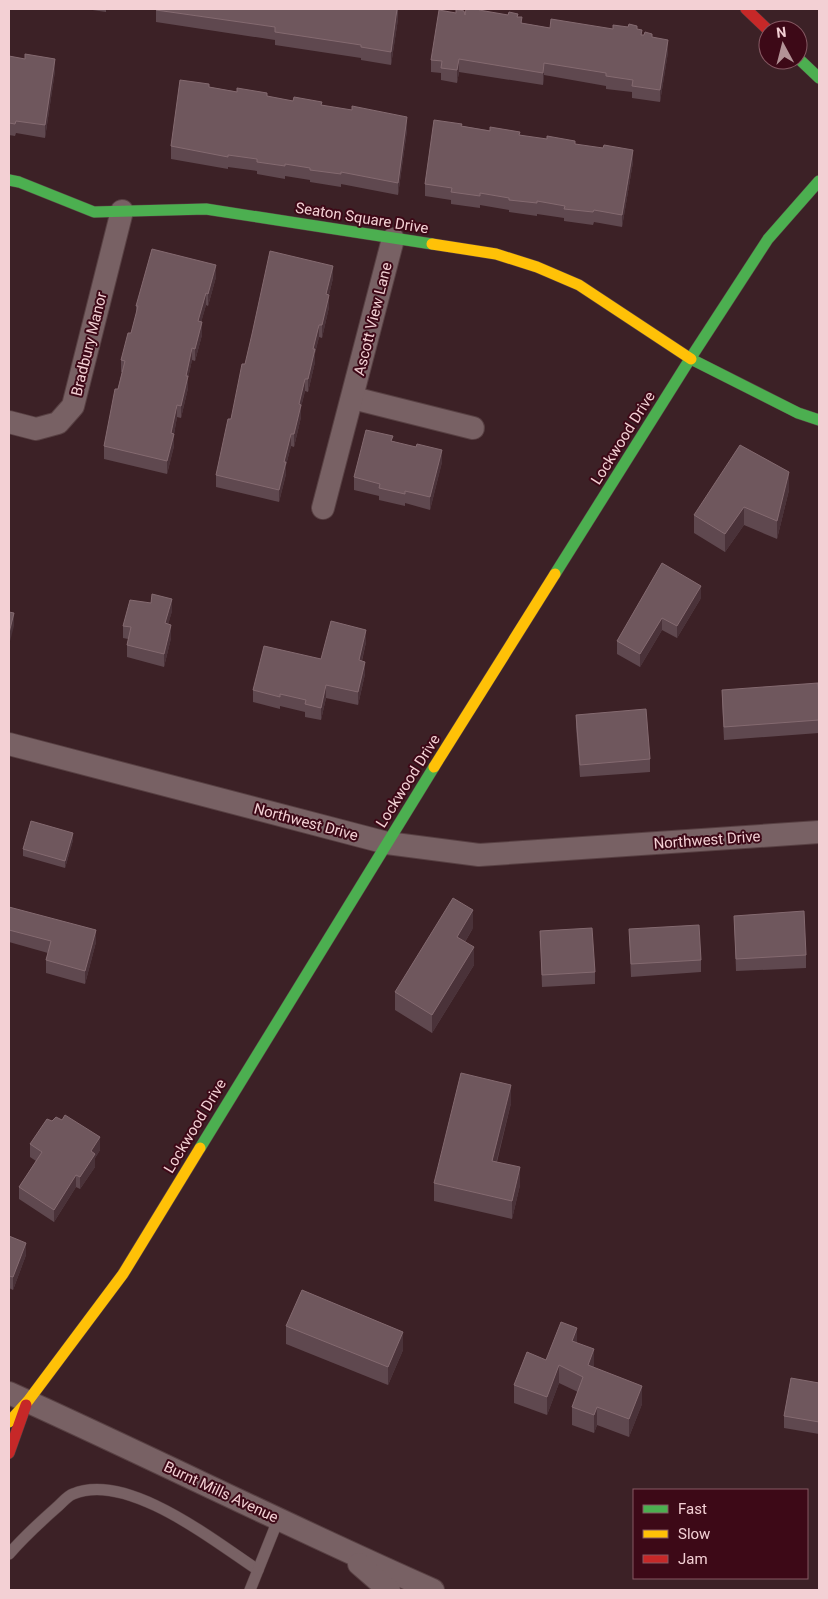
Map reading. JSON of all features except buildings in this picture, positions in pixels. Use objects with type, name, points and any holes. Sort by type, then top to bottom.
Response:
[{"type":"street","points":[[746,9],[758,20]]},
{"type":"street","points":[[808,68],[819,78]]},
{"type":"street","name":"Seaton Square Drive","points":[[9,180],[19,182],[94,212],[206,209],[496,254],[537,267],[579,285],[690,359],[798,413],[819,420]]},
{"type":"street","name":"Lockwood Drive","points":[[9,1422],[18,1397],[123,1274],[387,843],[690,359],[768,239],[819,181]]},
{"type":"street","name":"Bradbury Manor","points":[[9,422],[36,429],[58,423],[73,406],[122,211]]},
{"type":"street","name":"Ascott View Lane","points":[[323,508],[393,239]]},
{"type":"street","points":[[353,398],[473,428]]},
{"type":"street","name":"Northwest Drive","points":[[9,744],[387,843],[479,855],[819,832]]},
{"type":"street","name":"Lockwood Drive","points":[[9,1453],[18,1397]]},
{"type":"street","name":"Burnt Mills Avenue","points":[[18,1397],[343,1551],[433,1590]]},
{"type":"street","points":[[343,1551],[388,1590]]},
{"type":"lane","points":[[9,1554],[27,1534],[71,1494],[92,1488],[124,1492],[172,1514],[258,1570]]},
{"type":"lane","points":[[250,1590],[278,1520]]},
{"type":"traffic: fast","points":[[808,68],[819,78]]},
{"type":"traffic: fast","points":[[9,180],[19,182],[94,212],[206,209],[432,244]]},
{"type":"traffic: fast","points":[[555,574],[768,239],[819,181]]},
{"type":"traffic: fast","points":[[691,359],[798,413],[819,420]]},
{"type":"traffic: fast","points":[[200,1148],[434,767]]},
{"type":"traffic: slow","points":[[432,244],[496,254],[537,267],[579,285],[691,359]]},
{"type":"traffic: slow","points":[[434,767],[555,574]]},
{"type":"traffic: slow","points":[[9,1422],[28,1401],[123,1274],[200,1148]]},
{"type":"traffic: jam","points":[[746,9],[758,20]]},
{"type":"traffic: jam","points":[[9,1453],[26,1405]]}]
